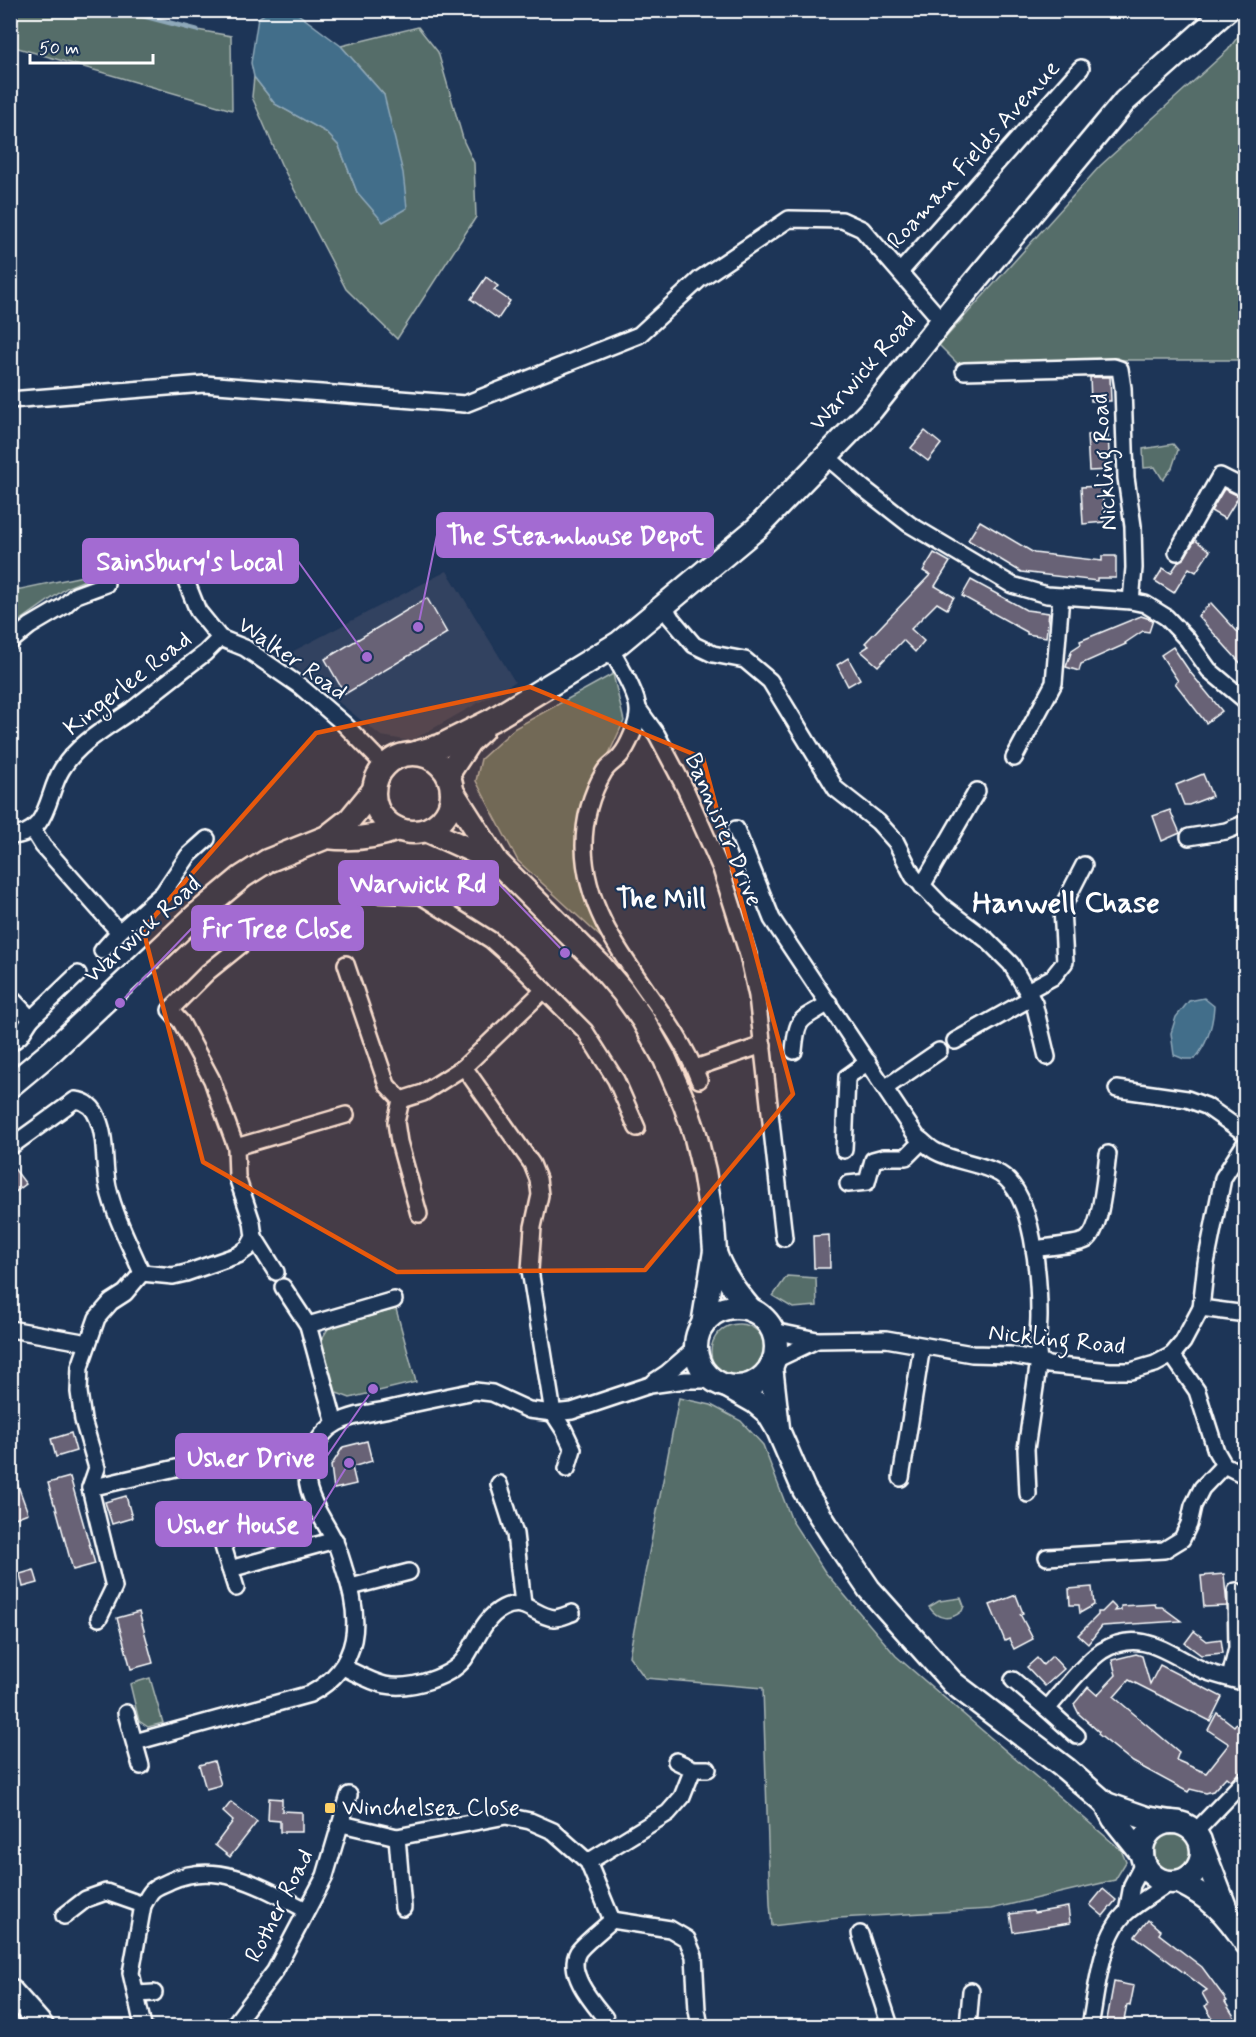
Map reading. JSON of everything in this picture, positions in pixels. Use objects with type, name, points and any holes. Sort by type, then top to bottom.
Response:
[{"type":"street","name":"Warwick Road","points":[[416,753],[440,746],[494,719],[619,643],[757,528],[872,409],[1125,101],[1227,10]]},
{"type":"street","name":"Roaman Fields Avenue","points":[[900,272],[1081,68]]},
{"type":"street","points":[[10,400],[204,384],[465,404],[639,335],[700,279],[789,219],[842,220],[862,229],[942,321]]},
{"type":"street","name":"Nickling Road","points":[[964,371],[1069,367],[1120,369],[1123,388],[1126,478],[1133,526],[1134,568],[1131,601]]},
{"type":"street","points":[[826,456],[909,524],[1012,585],[1047,595],[1144,604],[1166,617],[1187,639],[1209,670],[1244,697]]},
{"type":"street","points":[[1177,552],[1220,476],[1245,489]]},
{"type":"street","name":"Walker Road","points":[[186,581],[198,611],[220,638],[245,648],[300,686],[344,724],[384,765]]},
{"type":"street","points":[[10,642],[30,626],[64,606],[76,595],[106,584]]},
{"type":"street","points":[[1014,758],[1054,683],[1061,597]]},
{"type":"street","points":[[663,605],[694,645],[713,654],[745,660],[770,681],[836,789],[878,822],[896,842],[913,876],[922,886],[942,906],[987,940],[1011,964],[1029,995],[1047,1057]]},
{"type":"street","name":"Kingerlee Road","points":[[33,830],[42,820],[61,769],[80,747],[205,653],[220,638]]},
{"type":"street","name":"Bannister Drive","points":[[610,648],[632,690],[639,710],[657,735],[685,788],[721,869],[748,956],[757,996],[784,1238]]},
{"type":"street","points":[[639,710],[632,737],[621,755],[606,769],[593,792],[584,846],[594,898],[605,927],[676,1031],[697,1074],[763,1045]]},
{"type":"street","name":"Warwick Road","points":[[450,783],[469,742],[494,719]]},
{"type":"street","points":[[450,783],[451,803],[437,824],[426,830],[417,832],[398,830],[380,814],[375,803],[375,782],[384,765],[393,759],[404,754],[416,753],[427,756],[438,763],[450,783],[497,862],[600,965],[623,992],[643,1020],[665,1059],[685,1106],[704,1171],[715,1251],[721,1270],[751,1310]]},
{"type":"street","name":"Warwick Road","points":[[10,1086],[61,1043],[195,916],[267,861],[327,837],[350,819],[374,791]]},
{"type":"street","points":[[922,886],[977,791]]},
{"type":"street","points":[[1189,837],[1226,831],[1245,823]]},
{"type":"street","points":[[736,829],[772,919],[917,1137],[935,1151],[1000,1174],[1011,1184],[1026,1209],[1034,1249],[1039,1315],[1036,1346],[1039,1360],[1026,1449],[1028,1494]]},
{"type":"street","points":[[10,836],[19,836],[33,830],[43,846],[119,932]]},
{"type":"street","name":"Warwick Road","points":[[327,837],[348,840],[363,839],[398,830]]},
{"type":"street","points":[[426,830],[497,862]]},
{"type":"street","points":[[102,951],[119,932],[163,893],[188,856],[207,839]]},
{"type":"street","points":[[955,1041],[1029,995],[1053,977],[1065,962],[1062,908],[1083,865]]},
{"type":"street","points":[[373,894],[421,896],[491,939],[585,1031],[616,1080],[637,1128]]},
{"type":"street","points":[[250,938],[208,972],[170,1010],[181,1022],[212,1080],[236,1147],[237,1177],[252,1222],[254,1237],[276,1272]]},
{"type":"street","points":[[346,964],[387,1085],[401,1100]]},
{"type":"street","points":[[10,1044],[20,1036],[31,1019],[78,974]]},
{"type":"street","points":[[401,1100],[423,1093],[464,1067],[544,990]]},
{"type":"street","points":[[10,997],[31,1019]]},
{"type":"street","points":[[794,1052],[796,1028],[799,1022],[829,1004]]},
{"type":"street","points":[[885,1088],[939,1051]]},
{"type":"street","points":[[844,1150],[847,1077],[868,1062]]},
{"type":"street","points":[[464,1067],[532,1164],[538,1179],[540,1195],[533,1227],[530,1270],[553,1413],[573,1449],[567,1469]]},
{"type":"street","points":[[1117,1089],[1187,1099],[1206,1106],[1245,1143],[1223,1178],[1206,1263],[1201,1308],[1183,1342],[1172,1355],[1197,1390],[1216,1451],[1224,1465],[1245,1476]]},
{"type":"street","points":[[10,1147],[75,1100],[92,1107],[99,1120],[103,1138],[107,1185],[142,1273]]},
{"type":"street","points":[[401,1100],[396,1122],[399,1142],[419,1214]]},
{"type":"street","points":[[236,1147],[346,1115]]},
{"type":"street","points":[[848,1184],[867,1182],[873,1160],[906,1157],[922,1141]]},
{"type":"street","points":[[1034,1249],[1084,1241],[1092,1234],[1097,1222],[1107,1154]]},
{"type":"street","points":[[142,1273],[173,1276],[186,1273],[238,1255],[248,1248],[254,1237]]},
{"type":"street","points":[[715,1251],[703,1325],[696,1348],[702,1366],[721,1383],[768,1413],[778,1430],[804,1490],[869,1589],[953,1683],[1066,1769],[1106,1804],[1154,1876],[1175,1882],[1211,1900],[1229,1918]]},
{"type":"street","points":[[99,1618],[114,1587],[90,1488],[97,1468],[83,1420],[79,1392],[80,1366],[97,1318],[111,1302],[125,1293],[142,1273]]},
{"type":"street","points":[[283,1287],[308,1325],[335,1424]]},
{"type":"street","points":[[308,1325],[394,1300]]},
{"type":"street","points":[[703,1325],[708,1318],[724,1309],[742,1307],[763,1318],[772,1331],[776,1347],[772,1364],[778,1430]]},
{"type":"street","points":[[1201,1308],[1245,1314]]},
{"type":"street","points":[[10,1329],[88,1342]]},
{"type":"street","name":"Nickling Road","points":[[772,1331],[817,1340],[886,1339],[972,1354],[1010,1355],[1039,1360],[1048,1365],[1110,1371],[1131,1371],[1155,1364],[1172,1355]]},
{"type":"street","name":"Nickling Road","points":[[772,1364],[817,1340]]},
{"type":"street","points":[[901,1478],[922,1346]]},
{"type":"street","points":[[650,1384],[667,1373],[696,1348]]},
{"type":"street","points":[[135,1742],[310,1694],[326,1685],[343,1667],[353,1643],[355,1623],[351,1587],[335,1540],[315,1507],[308,1487],[309,1461],[316,1446],[335,1424],[365,1414],[475,1392],[492,1393],[529,1410],[553,1413],[572,1411],[650,1384],[686,1380],[738,1387],[759,1379],[772,1364]]},
{"type":"street","points":[[90,1488],[236,1454],[309,1461]]},
{"type":"street","points":[[1047,1557],[1164,1550],[1182,1539],[1189,1524],[1193,1506],[1202,1488],[1224,1465]]},
{"type":"street","points":[[499,1484],[515,1534],[523,1604]]},
{"type":"street","points":[[230,1569],[335,1540]]},
{"type":"street","points":[[224,1546],[236,1588]]},
{"type":"street","points":[[351,1587],[409,1572]]},
{"type":"street","points":[[1230,1678],[1237,1648],[1236,1591]]},
{"type":"street","points":[[343,1667],[385,1685],[407,1687],[447,1674],[465,1659],[492,1616],[504,1607],[523,1604],[546,1616],[556,1618],[572,1613]]},
{"type":"street","points":[[1047,1709],[1102,1651],[1123,1643],[1143,1641],[1165,1649],[1205,1671],[1245,1683]]},
{"type":"street","points":[[1013,1680],[1077,1736]]},
{"type":"street","points":[[126,1713],[141,1766]]},
{"type":"street","points":[[588,1862],[668,1813],[682,1797],[700,1769],[676,1761]]},
{"type":"street","points":[[1198,1839],[1245,1779]]},
{"type":"street","name":"Rother Road","points":[[233,2026],[275,1971],[325,1876],[349,1795]]},
{"type":"street","points":[[1106,1804],[1146,1818],[1188,1826],[1198,1839],[1229,1918],[1245,1943]]},
{"type":"street","points":[[342,1824],[397,1837],[507,1816],[530,1821],[553,1831],[588,1862],[612,1920]]},
{"type":"street","points":[[1127,1912],[1132,1885],[1143,1858],[1143,1844],[1153,1828],[1171,1822]]},
{"type":"street","points":[[397,1837],[403,1908]]},
{"type":"street","points":[[1090,2026],[1103,1958],[1113,1929],[1127,1912],[1195,1872],[1202,1856],[1198,1839]]},
{"type":"street","points":[[143,2026],[131,1973],[143,1905],[153,1890],[189,1874],[210,1872],[232,1875],[260,1886],[306,1910]]},
{"type":"street","points":[[64,1916],[86,1899],[106,1892],[143,1905]]},
{"type":"street","points":[[604,2018],[581,1986],[576,1965],[578,1953],[612,1920]]},
{"type":"street","points":[[612,1920],[670,1929],[687,1940],[694,1956],[700,2026]]},
{"type":"street","points":[[860,1934],[890,2026]]},
{"type":"street","points":[[10,1990],[42,2026]]},
{"type":"street","points":[[968,2026],[971,1991]]},
{"type":"street","points":[[136,1994],[154,1993]]},
{"type":"highlighted area","points":[[530,687],[703,758],[793,1094],[645,1270],[397,1272],[203,1162],[143,929],[316,733]]},
{"type":"shaded area","points":[[269,11],[294,11],[341,46],[384,95],[403,173],[407,208],[383,222],[357,192],[339,146],[326,132],[275,104],[254,77],[251,63],[258,18]]},
{"type":"shaded area","points":[[447,571],[515,682],[411,741],[381,736],[282,657]]},
{"type":"shaded area","points":[[1204,998],[1214,1006],[1211,1027],[1203,1047],[1195,1059],[1184,1059],[1174,1055],[1171,1033],[1176,1017],[1189,1001]]},
{"type":"green space","points":[[10,11],[121,11],[231,36],[232,110],[11,46]]},
{"type":"green space","points":[[418,27],[438,52],[464,142],[474,163],[476,217],[397,339],[346,289],[281,164],[252,97],[254,77],[275,104],[326,132],[339,146],[357,192],[384,95],[341,46]]},
{"type":"green space","points":[[1245,27],[1245,360],[1113,360],[958,364],[939,345],[1100,166],[1228,50]]},
{"type":"green space","points":[[1173,444],[1178,450],[1172,468],[1163,480],[1155,467],[1144,468],[1143,449]]},
{"type":"green space","points":[[107,571],[68,587],[11,627],[11,591]]},
{"type":"green space","points":[[613,674],[624,721],[582,812],[579,863],[605,941],[518,861],[476,781],[481,759],[515,728]]},
{"type":"green space","points":[[787,1276],[816,1278],[817,1306],[793,1308],[773,1296]]},
{"type":"green space","points":[[396,1309],[416,1382],[350,1398],[334,1392],[321,1340],[329,1327]]},
{"type":"green space","points":[[733,1324],[745,1324],[759,1332],[767,1346],[765,1363],[759,1372],[745,1380],[733,1380],[716,1368],[711,1358],[711,1346],[723,1329]]},
{"type":"green space","points":[[679,1398],[711,1405],[741,1421],[763,1445],[792,1521],[825,1572],[896,1656],[1121,1850],[1126,1862],[1115,1880],[991,1909],[839,1918],[772,1926],[763,1688],[645,1678],[629,1656]]},
{"type":"green space","points":[[961,1598],[964,1606],[962,1611],[949,1618],[936,1615],[929,1607],[939,1601]]},
{"type":"green space","points":[[150,1678],[163,1723],[148,1727],[139,1721],[130,1684]]},
{"type":"green space","points":[[1172,1832],[1188,1838],[1194,1854],[1188,1870],[1172,1876],[1156,1870],[1150,1854],[1156,1838]]},
{"type":"building","points":[[486,277],[498,286],[494,290],[510,301],[498,319],[471,299]]},
{"type":"building","points":[[1090,377],[1110,377],[1111,401],[1091,401]]},
{"type":"building","points":[[925,431],[941,444],[928,461],[911,448]]},
{"type":"building","points":[[1108,434],[1110,470],[1089,471],[1087,435]]},
{"type":"building","points":[[1102,486],[1104,522],[1083,524],[1081,487]]},
{"type":"building","points":[[1224,489],[1239,496],[1225,519],[1211,511]]},
{"type":"building","points":[[980,521],[1034,553],[1102,561],[1102,556],[1116,556],[1116,578],[1097,578],[1097,581],[1021,572],[968,540]]},
{"type":"building","points":[[1195,540],[1210,551],[1196,572],[1189,568],[1174,593],[1155,581],[1163,568],[1171,573],[1179,561],[1185,557]]},
{"type":"building","points":[[934,553],[950,562],[935,586],[954,597],[947,609],[937,603],[911,629],[924,641],[915,652],[903,640],[878,666],[861,651],[869,646],[865,643],[930,575],[923,571]]},
{"type":"building","points":[[971,580],[1026,610],[1049,613],[1046,637],[1027,634],[962,596]]},
{"type":"building","points":[[427,598],[447,633],[345,694],[325,659]]},
{"type":"building","points":[[1211,603],[1245,640],[1245,668],[1198,616]]},
{"type":"building","points":[[1141,616],[1153,620],[1149,632],[1143,631],[1126,644],[1081,664],[1079,671],[1066,667],[1072,650],[1081,644],[1080,641]]},
{"type":"building","points":[[1173,647],[1222,711],[1206,723],[1175,683],[1178,681],[1161,655]]},
{"type":"building","points":[[848,658],[860,679],[848,686],[837,665]]},
{"type":"building","points":[[1203,774],[1212,796],[1184,805],[1176,785]]},
{"type":"building","points":[[1170,810],[1180,833],[1162,841],[1153,816]]},
{"type":"building","points":[[10,1163],[26,1184],[10,1196]]},
{"type":"building","points":[[829,1235],[830,1268],[814,1268],[813,1236]]},
{"type":"building","points":[[71,1433],[76,1451],[56,1457],[51,1439]]},
{"type":"building","points":[[367,1441],[372,1461],[352,1467],[356,1484],[334,1489],[331,1466],[343,1447]]},
{"type":"building","points":[[10,1469],[12,1469],[28,1513],[10,1520]]},
{"type":"building","points":[[70,1477],[95,1564],[73,1570],[48,1483]]},
{"type":"building","points":[[126,1496],[132,1518],[112,1524],[105,1502]]},
{"type":"building","points":[[34,1570],[38,1583],[23,1587],[20,1574]]},
{"type":"building","points":[[1224,1574],[1227,1606],[1204,1607],[1201,1576]]},
{"type":"building","points":[[1092,1587],[1094,1605],[1080,1613],[1079,1605],[1070,1605],[1069,1589]]},
{"type":"building","points":[[1016,1595],[1023,1613],[1020,1614],[1033,1639],[1014,1649],[1009,1639],[1005,1641],[990,1605]]},
{"type":"building","points":[[1111,1603],[1116,1608],[1114,1611],[1121,1610],[1121,1606],[1155,1604],[1156,1607],[1162,1607],[1181,1621],[1102,1626],[1088,1644],[1078,1635],[1098,1615],[1098,1612],[1102,1612]]},
{"type":"building","points":[[139,1612],[153,1663],[131,1669],[117,1618]]},
{"type":"building","points":[[1194,1631],[1207,1641],[1221,1639],[1223,1653],[1201,1655],[1185,1643]]},
{"type":"building","points":[[1136,1654],[1142,1656],[1150,1684],[1160,1665],[1222,1697],[1210,1721],[1129,1680],[1114,1697],[1179,1752],[1176,1760],[1206,1773],[1229,1744],[1208,1730],[1217,1713],[1234,1726],[1245,1713],[1245,1770],[1239,1772],[1231,1781],[1226,1777],[1213,1791],[1206,1793],[1190,1789],[1188,1792],[1133,1762],[1098,1734],[1099,1732],[1079,1714],[1074,1704],[1088,1687],[1097,1695],[1116,1675],[1112,1660]]},
{"type":"building","points":[[1052,1656],[1064,1669],[1045,1686],[1027,1667],[1037,1658],[1043,1665]]},
{"type":"building","points":[[214,1761],[221,1785],[206,1789],[199,1765]]},
{"type":"building","points":[[269,1798],[282,1799],[282,1811],[302,1812],[302,1832],[280,1832],[280,1821],[268,1820]]},
{"type":"building","points":[[231,1802],[257,1822],[230,1857],[215,1845],[233,1821],[223,1812]]},
{"type":"building","points":[[1103,1889],[1116,1900],[1103,1916],[1090,1905]]},
{"type":"building","points":[[1068,1907],[1070,1923],[1013,1932],[1010,1914],[1033,1911],[1034,1913]]},
{"type":"building","points":[[1148,1920],[1161,1931],[1159,1934],[1202,1967],[1227,2001],[1225,2002],[1240,2026],[1217,2026],[1205,2006],[1208,2004],[1202,1993],[1207,1990],[1135,1936]]},
{"type":"building","points":[[1114,1982],[1134,1986],[1123,2026],[1106,2025]]},
{"type":"waterway","points":[[121,10],[197,30]]},
{"type":"place","name":"The Steamhouse Depot","points":[[418,627]]},
{"type":"place","name":"Sainsbury's Local","points":[[367,657]]},
{"type":"place","name":"Warwick Rd","points":[[565,953]]},
{"type":"place","name":"Fir Tree Close","points":[[120,1003]]},
{"type":"place","name":"Usher Drive","points":[[373,1389]]},
{"type":"place","name":"Usher House","points":[[349,1463]]},
{"type":"place","name":"Winchelsea Close","points":[[330,1808]]},
{"type":"district","name":"The Mill","points":[[661,899]]},
{"type":"district","name":"Hanwell Chase","points":[[1066,903]]}]
